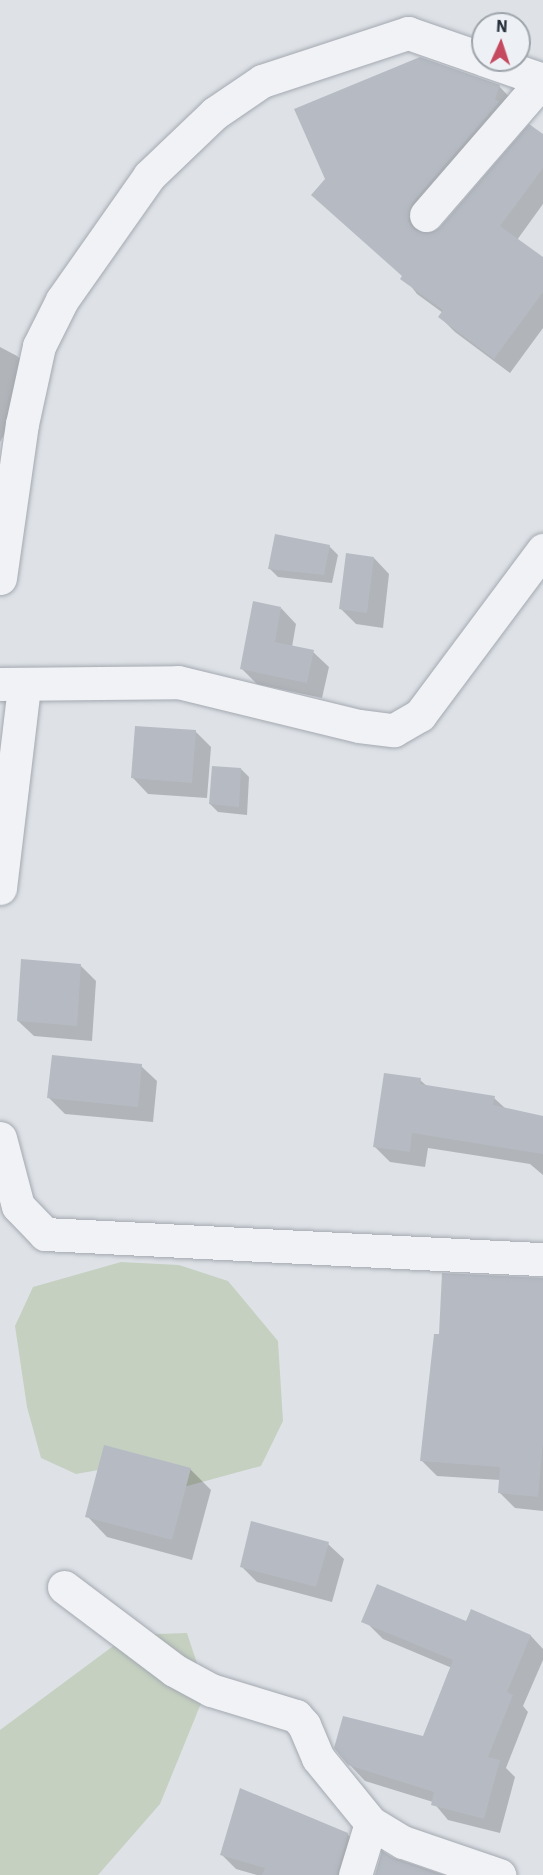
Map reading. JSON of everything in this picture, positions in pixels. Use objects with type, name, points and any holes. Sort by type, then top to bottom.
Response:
[{"type":"street","points":[[0,578],[22,424],[39,346],[62,300],[149,177],[215,113],[262,81],[408,33],[471,55]]},
{"type":"street","points":[[426,215],[543,80],[519,72]]},
{"type":"street","points":[[0,888],[6,684],[178,682],[359,726],[394,730],[420,715],[543,550]]},
{"type":"street","points":[[0,1138],[18,1206],[45,1234],[543,1259]]},
{"type":"street","points":[[64,1587],[174,1670],[211,1690],[296,1716],[304,1725],[318,1758],[371,1823],[403,1842],[499,1875]]},
{"type":"street","points":[[355,1875],[371,1823]]},
{"type":"green space","points":[[121,1262],[179,1265],[228,1281],[278,1341],[283,1421],[261,1466],[180,1488],[127,1465],[76,1474],[41,1458],[27,1407],[15,1326],[33,1287]]},
{"type":"green space","points":[[187,1633],[206,1691],[160,1804],[98,1875],[0,1875],[0,1730],[128,1635]]},
{"type":"building","points":[[420,57],[500,85],[495,99],[499,102],[412,203],[408,221],[414,230],[432,233],[440,227],[529,124],[543,134],[543,168],[500,226],[543,257],[543,292],[494,359],[438,317],[443,310],[400,279],[402,276],[311,195],[325,179],[294,109]]},
{"type":"building","points":[[275,534],[330,545],[324,575],[268,569]]},
{"type":"building","points":[[346,553],[374,557],[367,613],[339,609]]},
{"type":"building","points":[[253,601],[281,607],[275,642],[314,650],[307,683],[240,669]]},
{"type":"building","points":[[135,726],[196,730],[192,783],[131,778]]},
{"type":"building","points":[[212,766],[241,768],[239,807],[209,804]]},
{"type":"building","points":[[21,959],[81,964],[77,1026],[17,1021]]},
{"type":"building","points":[[52,1055],[142,1064],[138,1107],[47,1098]]},
{"type":"building","points":[[384,1073],[421,1078],[420,1084],[495,1096],[493,1105],[543,1116],[543,1154],[412,1133],[410,1152],[373,1147]]},
{"type":"building","points":[[442,1273],[543,1278],[543,1443],[538,1497],[498,1493],[500,1467],[420,1461],[434,1334],[439,1334]]},
{"type":"building","points":[[104,1445],[191,1468],[172,1540],[85,1517]]},
{"type":"building","points":[[251,1521],[329,1542],[316,1587],[240,1567]]},
{"type":"building","points":[[377,1584],[466,1621],[471,1609],[531,1635],[507,1692],[513,1695],[488,1757],[500,1760],[484,1819],[431,1805],[434,1792],[348,1765],[334,1748],[343,1716],[423,1736],[453,1660],[361,1622]]},
{"type":"building","points":[[240,1788],[348,1833],[337,1875],[262,1875],[265,1868],[220,1855]]},
{"type":"building","points":[[382,1851],[397,1860],[441,1875],[375,1875]]}]
